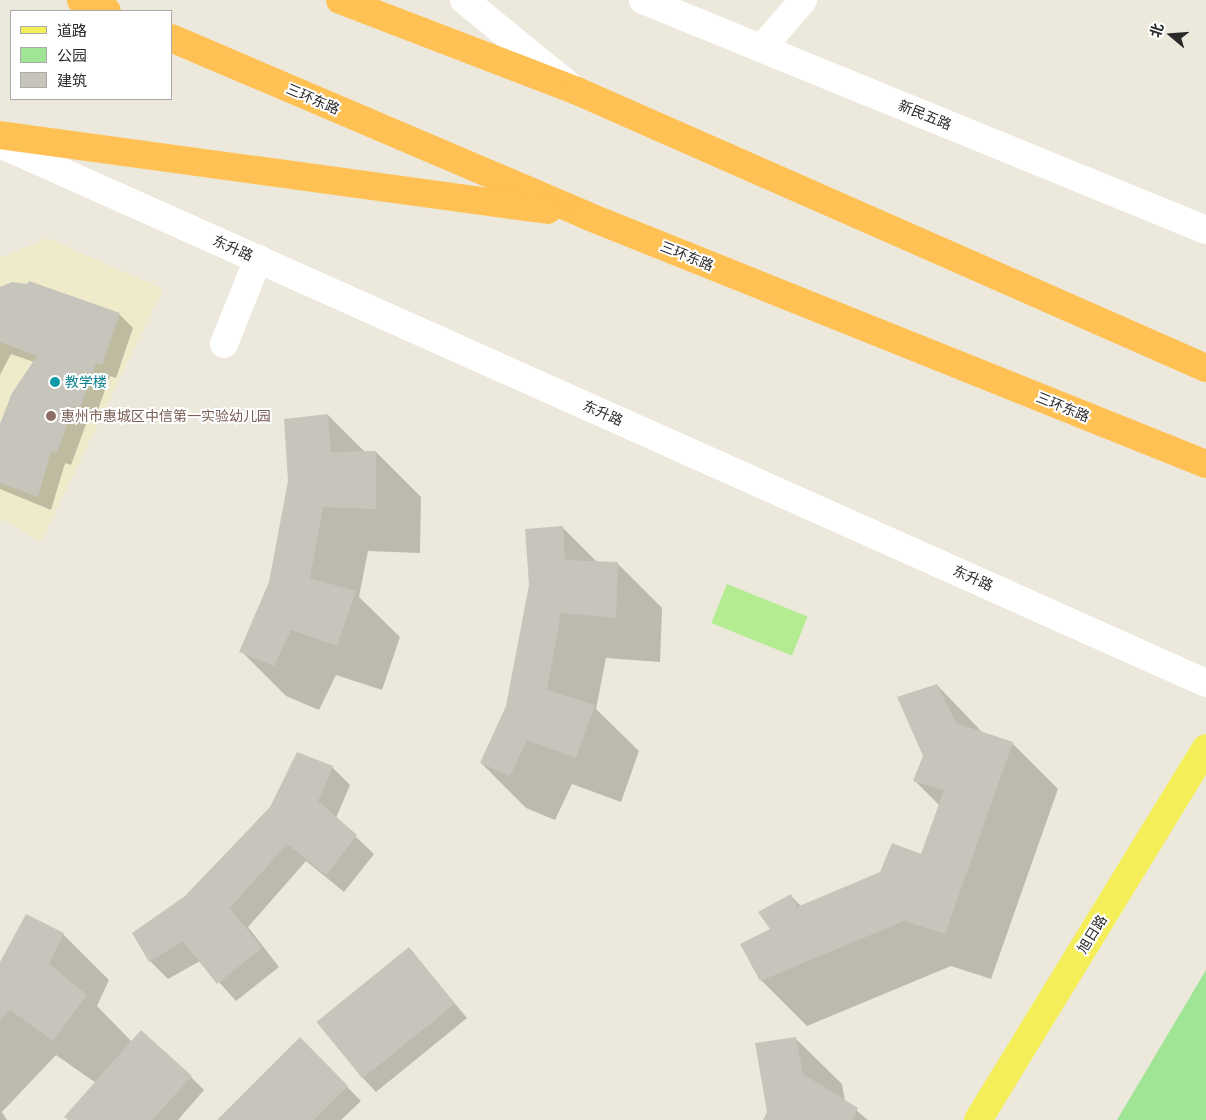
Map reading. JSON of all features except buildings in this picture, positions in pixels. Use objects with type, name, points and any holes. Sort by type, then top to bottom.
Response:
[{"type":"highway","points":[[81,0],[105,10]]},
{"type":"highway","points":[[340,0],[577,92],[1206,368]]},
{"type":"highway","name":"三环东路","points":[[172,38],[585,215],[1206,464]]},
{"type":"highway","points":[[0,135],[585,215]]},
{"type":"main road","name":"旭日路","points":[[978,1120],[1206,748]]},
{"type":"street","points":[[464,0],[577,92]]},
{"type":"street","name":"新民五路","points":[[643,0],[1206,230]]},
{"type":"street","points":[[762,48],[803,0]]},
{"type":"street","name":"东升路","points":[[0,144],[1206,683]]},
{"type":"street","points":[[224,344],[258,259]]},
{"type":"shaded area","name":"惠州市惠城区中信第一实验幼儿园","points":[[47,238],[163,289],[41,542],[0,518],[0,258]]},
{"type":"green space","points":[[727,584],[808,617],[792,656],[711,623]]},
{"type":"green space","points":[[1206,970],[1206,1120],[1117,1120]]},
{"type":"place","name":"教学楼","points":[[55,382]]},
{"type":"place","name":"惠州市惠城区中信第一实验幼儿园","points":[[51,416]]}]
